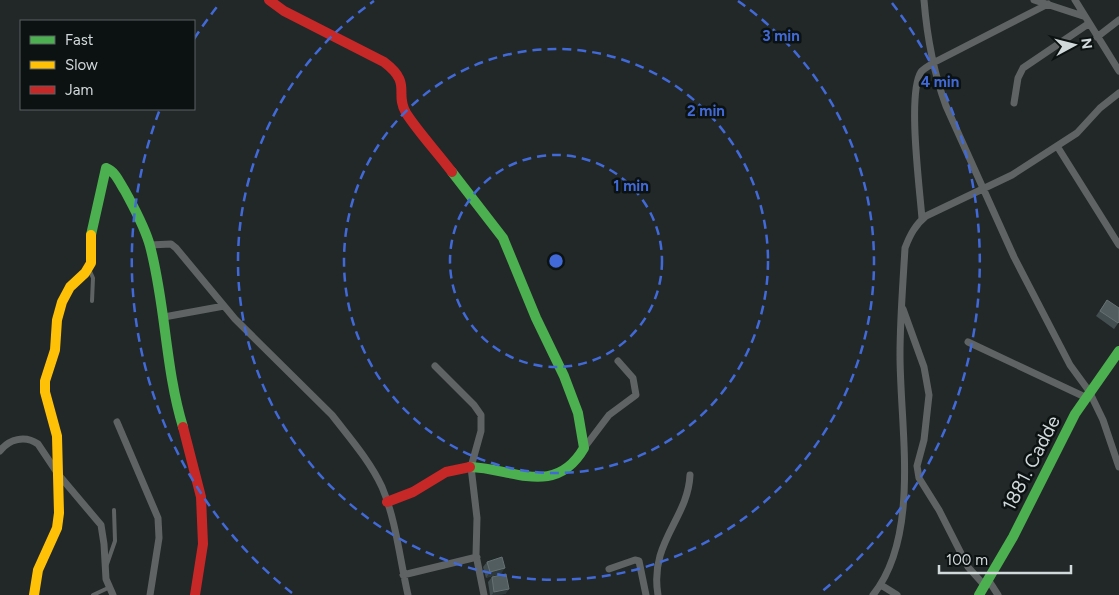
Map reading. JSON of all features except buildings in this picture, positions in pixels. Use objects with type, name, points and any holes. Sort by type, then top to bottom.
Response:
[{"type":"street","points":[[270,0],[284,10],[384,62],[397,72],[401,82],[404,111],[503,238],[536,318],[564,376],[578,413],[584,448]]},
{"type":"street","points":[[924,0],[927,38],[946,106],[1014,256],[1070,365],[1102,420],[1119,466]]},
{"type":"street","points":[[1034,0],[1083,16]]},
{"type":"street","points":[[1075,0],[1083,16],[1119,71]]},
{"type":"street","points":[[922,219],[915,106],[918,78],[921,71],[1048,4]]},
{"type":"street","points":[[1097,37],[1119,20]]},
{"type":"street","points":[[1014,103],[1018,78],[1023,68],[1088,24]]},
{"type":"street","points":[[873,595],[881,585],[892,564],[901,536],[903,474],[900,353],[905,248],[912,230],[922,219],[1012,175],[1077,134],[1100,108],[1119,93]]},
{"type":"street","points":[[1057,146],[1119,245]]},
{"type":"street","points":[[34,595],[38,570],[59,520],[57,436],[45,392],[45,381],[56,350],[57,320],[62,302],[70,287],[89,268],[91,237],[106,168],[113,171],[135,208],[150,245],[164,317],[175,401],[196,470],[201,497],[204,544],[195,595]]},
{"type":"street","points":[[150,245],[171,244],[176,248],[224,306],[332,415],[370,467],[387,502],[408,595]]},
{"type":"street","points":[[164,317],[224,306]]},
{"type":"street","points":[[903,308],[924,366],[929,395],[918,473],[968,567],[984,587],[998,595]]},
{"type":"street","points":[[968,342],[1087,394]]},
{"type":"street","name":"1881. Cadde","points":[[984,587],[1027,511],[1063,435],[1087,394],[1119,351]]},
{"type":"street","points":[[387,502],[406,495],[446,472],[471,467],[489,468],[525,477],[543,476],[574,463],[609,416],[629,402],[636,394],[633,378],[618,360]]},
{"type":"street","points":[[435,366],[474,405],[480,416],[481,431],[471,467],[477,518],[477,557],[484,595]]},
{"type":"street","points":[[118,422],[158,518],[159,538],[150,595]]},
{"type":"street","points":[[0,451],[8,442],[14,440],[34,441],[42,448],[58,474],[101,525],[108,588],[113,595]]},
{"type":"street","points":[[903,474],[918,473]]},
{"type":"street","points":[[658,595],[659,556],[688,493],[690,475]]},
{"type":"street","points":[[404,575],[477,557]]},
{"type":"street","points":[[609,569],[635,560],[638,561],[646,595]]},
{"type":"street","points":[[881,585],[898,595]]},
{"type":"lane","points":[[89,268],[93,278],[92,301]]},
{"type":"lane","points":[[105,566],[111,556],[114,541],[114,510]]},
{"type":"lane","points":[[94,595],[108,588]]},
{"type":"traffic: fast","points":[[91,235],[106,168],[115,175],[125,191],[148,239],[159,291],[172,382],[183,427]]},
{"type":"traffic: fast","points":[[452,172],[503,238],[536,318],[564,376],[578,413],[584,448],[572,463],[560,472],[546,476],[532,477],[470,467]]},
{"type":"traffic: fast","points":[[979,595],[1013,537],[1075,414],[1119,351]]},
{"type":"traffic: slow","points":[[34,595],[38,570],[57,528],[59,513],[57,436],[45,392],[45,381],[55,350],[57,320],[62,302],[70,287],[85,273],[91,263],[91,235]]},
{"type":"traffic: jam","points":[[269,0],[284,11],[384,62],[393,70],[401,82],[403,106],[406,113],[452,172]]},
{"type":"traffic: jam","points":[[183,427],[201,497],[203,544],[195,595]]},
{"type":"traffic: jam","points":[[387,502],[413,492],[446,472],[470,467]]}]
